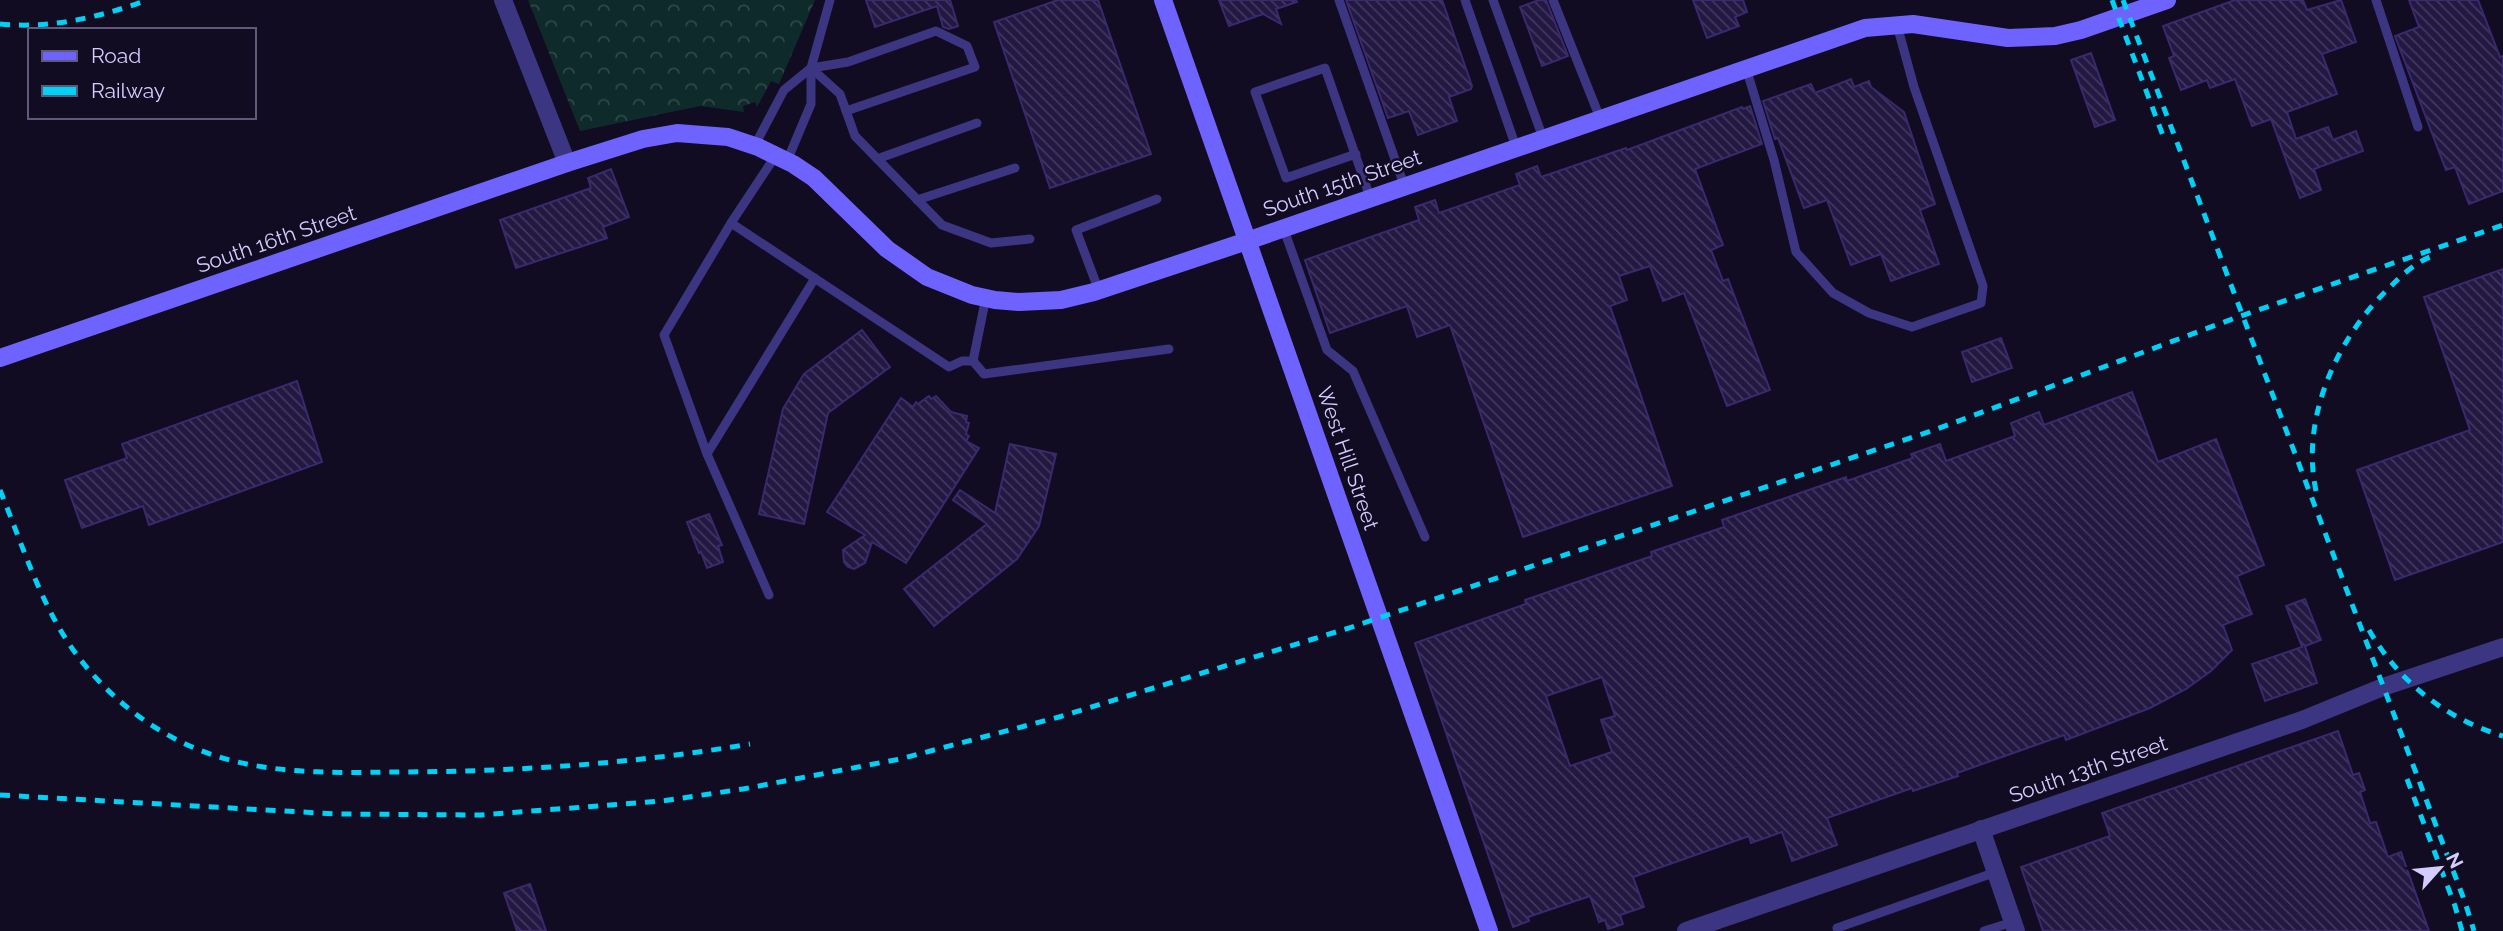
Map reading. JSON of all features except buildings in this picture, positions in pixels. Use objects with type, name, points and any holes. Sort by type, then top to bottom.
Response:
[{"type":"street","points":[[503,0],[566,163]]},
{"type":"street","name":"West Hill Street","points":[[1163,0],[1489,931]]},
{"type":"street","name":"South 15th Street","points":[[566,163],[643,139],[677,133],[728,137],[755,145],[781,158],[824,186],[873,237],[906,264],[950,287],[986,298],[1019,302],[1061,300],[1247,241],[1865,28],[1913,24],[2008,38],[2055,36],[2081,30],[2167,0]]},
{"type":"street","name":"South 16th Street","points":[[0,358],[566,163]]},
{"type":"street","name":"South 13th Street","points":[[1686,931],[2302,720],[2383,687],[2503,647]]},
{"type":"street","points":[[1981,829],[2015,926]]},
{"type":"lane","points":[[769,596],[707,454],[664,335],[732,223],[781,158],[811,104],[811,68],[830,0]]},
{"type":"lane","points":[[1339,0],[1404,185]]},
{"type":"lane","points":[[1465,0],[1517,147]]},
{"type":"lane","points":[[1493,0],[1543,138]]},
{"type":"lane","points":[[1553,0],[1600,118]]},
{"type":"lane","points":[[2376,0],[2418,127]]},
{"type":"lane","points":[[1746,68],[1774,160],[1796,252],[1833,293],[1869,313],[1912,327],[1981,303],[1983,286],[1914,87],[1896,24]]},
{"type":"lane","points":[[755,145],[784,90],[811,68],[848,62],[936,31],[967,46],[975,67],[846,111]]},
{"type":"lane","points":[[811,68],[840,94],[855,136],[942,225],[991,243],[1030,239]]},
{"type":"lane","points":[[1356,154],[1286,178],[1255,92],[1325,68],[1356,154],[1370,197]]},
{"type":"lane","points":[[877,159],[977,123]]},
{"type":"lane","points":[[917,200],[1015,168]]},
{"type":"lane","points":[[1098,290],[1076,230],[1157,199]]},
{"type":"lane","points":[[732,223],[950,366],[962,361],[973,361],[984,374],[1169,349]]},
{"type":"lane","points":[[1283,227],[1327,350],[1353,371],[1425,537]]},
{"type":"lane","points":[[707,454],[815,278]]},
{"type":"lane","points":[[973,361],[986,298]]},
{"type":"lane","points":[[1838,931],[1837,928],[1996,872]]},
{"type":"lane","points":[[1984,931],[2015,926]]},
{"type":"green space","points":[[528,0],[815,0],[779,84],[771,81],[757,107],[755,102],[743,106],[744,112],[700,106],[580,131]]},
{"type":"railway","points":[[0,24],[57,23],[112,12],[148,0]]},
{"type":"railway","points":[[2112,0],[2165,141]]},
{"type":"railway","points":[[2123,0],[2474,931]]},
{"type":"railway","points":[[0,795],[337,814],[480,815],[662,801],[743,789],[900,759],[1059,717],[1349,628],[1937,429],[2235,318],[2503,225]]},
{"type":"railway","points":[[2316,491],[2312,463],[2314,435],[2319,407],[2340,353],[2372,306],[2404,274],[2430,257]]},
{"type":"railway","points":[[0,490],[48,607],[89,670],[116,698],[164,733],[219,757],[261,767],[305,771],[437,772],[617,762],[750,744]]},
{"type":"railway","points":[[2369,630],[2395,666],[2426,696],[2462,720],[2503,736]]},
{"type":"railway","points":[[2407,779],[2462,931]]}]
